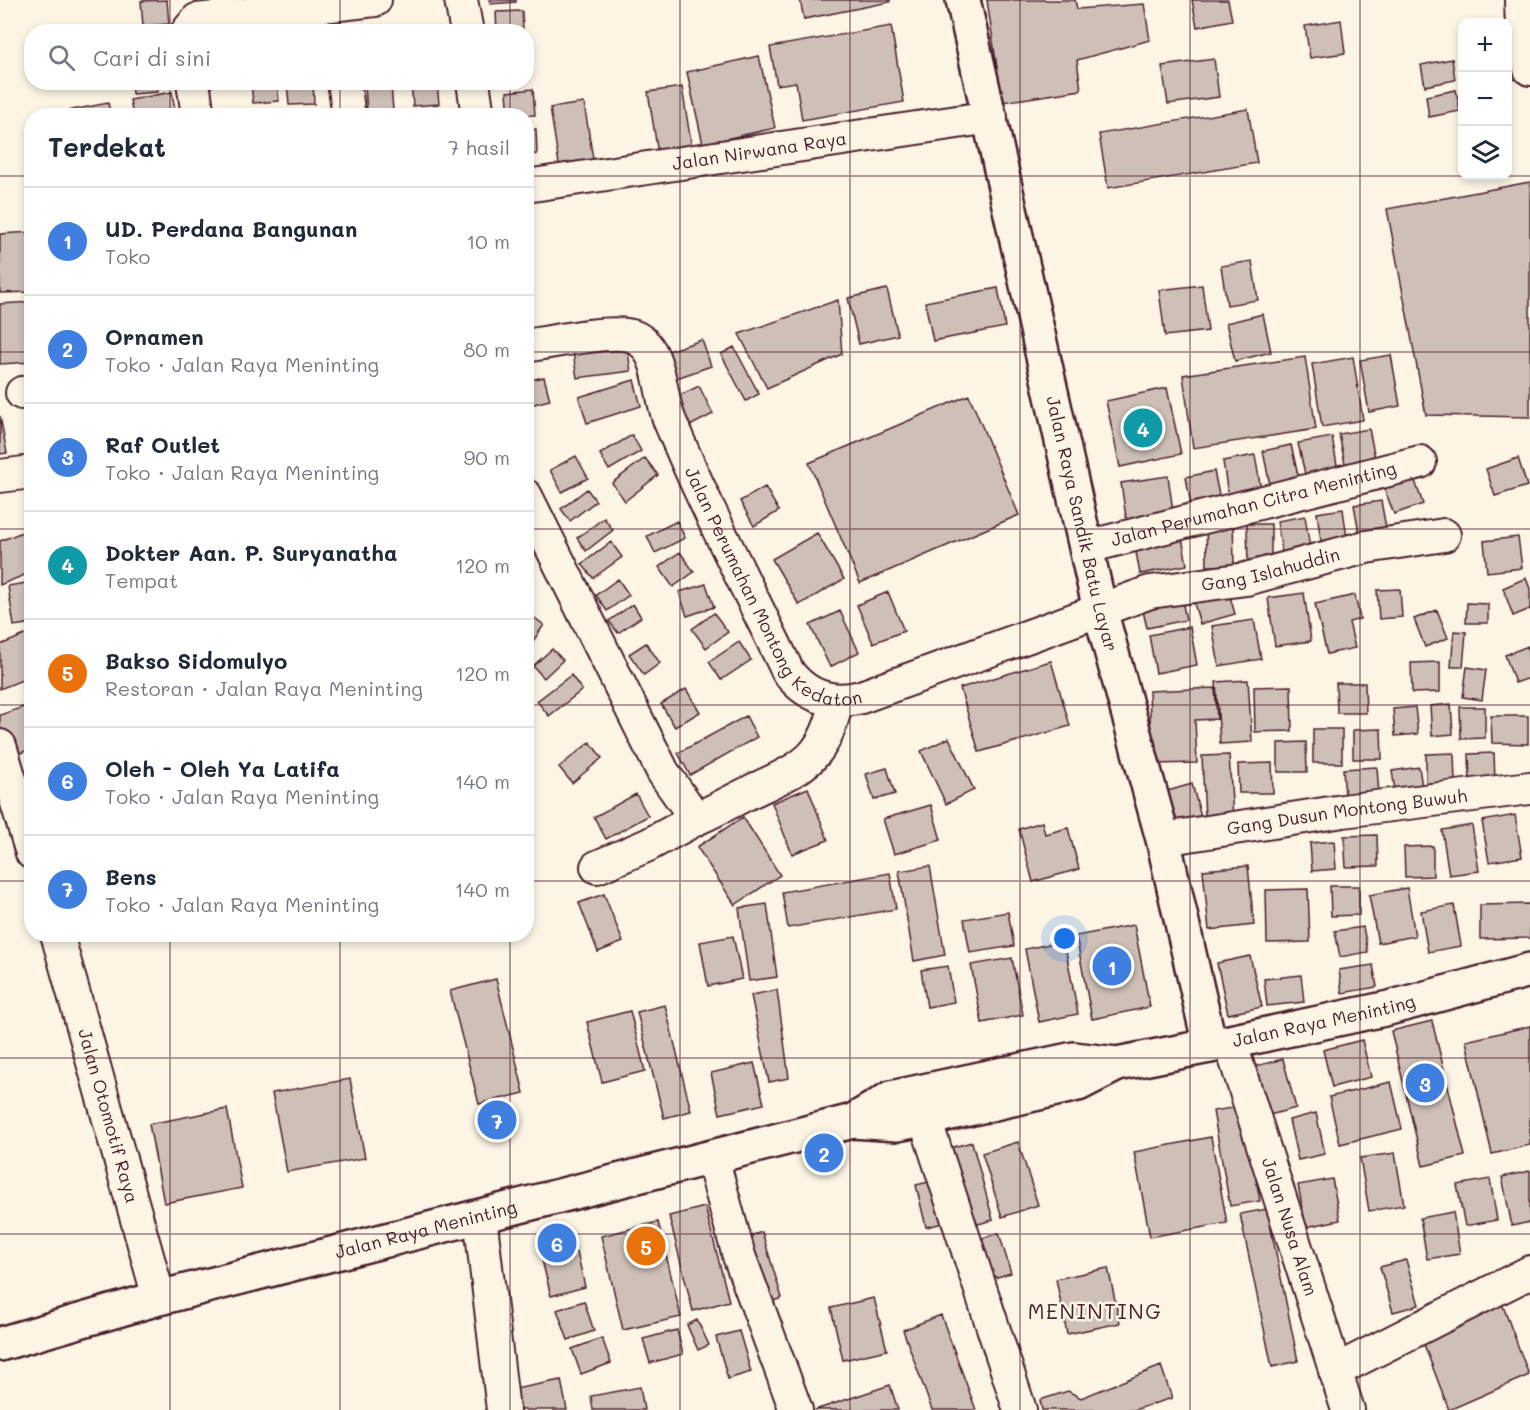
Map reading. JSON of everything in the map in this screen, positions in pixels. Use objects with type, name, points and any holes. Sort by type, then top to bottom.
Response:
[{"type":"main road","name":"Jalan Raya Sandik Batu Layar","points":[[963,0],[1100,610],[1220,1044]]},
{"type":"main road","name":"Jalan Raya Meninting","points":[[0,1344],[159,1298],[853,1122],[897,1124],[925,1119],[1078,1084],[1116,1064],[1389,1008],[1530,970]]},
{"type":"main road","name":"Jalan Raya Meninting","points":[[853,1122],[891,1098],[1074,1059],[1116,1064]]},
{"type":"street","points":[[193,24],[197,20],[336,18],[375,0]]},
{"type":"street","points":[[461,0],[465,24]]},
{"type":"street","points":[[1521,0],[1522,29],[1530,69]]},
{"type":"street","points":[[194,90],[197,108]]},
{"type":"street","points":[[345,90],[347,108]]},
{"type":"street","points":[[474,90],[477,108]]},
{"type":"street","name":"Jalan Nirwana Raya","points":[[534,185],[991,117]]},
{"type":"street","name":"Jalan Perumahan Montong Kedaton","points":[[534,345],[623,333],[645,343],[654,359],[660,389],[676,436],[788,672],[810,693],[837,700],[861,697],[1100,610]]},
{"type":"street","name":"Jalan Perumahan Citra Meninting","points":[[1087,547],[1420,462]]},
{"type":"street","points":[[0,476],[24,473]]},
{"type":"street","points":[[534,517],[663,771],[696,819]]},
{"type":"street","name":"Gang Islahuddin","points":[[1100,610],[1150,592],[1246,579],[1366,547],[1444,535]]},
{"type":"street","points":[[597,867],[648,845],[799,768],[820,748],[827,735],[837,700]]},
{"type":"street","points":[[0,746],[24,826]]},
{"type":"street","name":"Gang Dusun Montong Buwuh","points":[[1163,839],[1343,811],[1530,788]]},
{"type":"street","name":"Jalan Otomotif Raya","points":[[59,942],[159,1298]]},
{"type":"street","name":"Jalan Nusa Alam","points":[[1220,1044],[1348,1410]]},
{"type":"street","points":[[925,1119],[1020,1410]]},
{"type":"street","points":[[712,1157],[739,1256],[796,1410]]},
{"type":"street","points":[[480,1216],[503,1410]]},
{"type":"street","points":[[1335,1371],[1530,1272]]},
{"type":"building","points":[[167,0],[169,24],[143,24],[141,1]]},
{"type":"building","points":[[490,0],[516,0],[516,2],[490,4]]},
{"type":"building","points":[[800,0],[890,0],[890,2],[804,19]]},
{"type":"building","points":[[987,0],[1075,0],[1077,9],[1144,4],[1150,40],[1077,60],[1081,90],[1002,102]]},
{"type":"building","points":[[1192,0],[1228,0],[1232,20],[1197,27]]},
{"type":"building","points":[[522,11],[523,24],[497,24],[496,12]]},
{"type":"building","points":[[1341,20],[1345,53],[1310,58],[1305,26]]},
{"type":"building","points":[[891,26],[904,102],[802,120],[796,82],[777,85],[770,47]]},
{"type":"building","points":[[1512,42],[1522,78],[1512,80],[1512,72]]},
{"type":"building","points":[[759,56],[775,128],[703,144],[687,72]]},
{"type":"building","points":[[1214,59],[1219,97],[1168,104],[1162,66]]},
{"type":"building","points":[[1452,59],[1455,80],[1425,86],[1421,65]]},
{"type":"building","points":[[682,87],[692,149],[658,154],[648,92]]},
{"type":"building","points":[[132,90],[158,90],[158,92],[132,94]]},
{"type":"building","points":[[252,90],[278,90],[279,101],[253,103]]},
{"type":"building","points":[[288,90],[313,90],[314,104],[289,105]]},
{"type":"building","points":[[365,90],[391,90],[393,108],[367,108]]},
{"type":"building","points":[[412,90],[438,90],[439,104],[413,106]]},
{"type":"building","points":[[533,90],[535,115],[534,108],[508,108],[507,92]]},
{"type":"building","points":[[1456,90],[1458,111],[1429,117],[1426,96]]},
{"type":"building","points":[[172,92],[175,108],[132,108],[130,100]]},
{"type":"building","points":[[108,103],[109,108],[82,108]]},
{"type":"building","points":[[584,103],[594,165],[560,170],[550,108]]},
{"type":"building","points":[[1248,109],[1257,163],[1108,188],[1099,134]]},
{"type":"building","points":[[534,129],[536,129],[537,154],[534,154]]},
{"type":"building","points":[[1530,182],[1530,417],[1426,415],[1387,209]]},
{"type":"building","points":[[24,232],[24,292],[0,293],[0,234]]},
{"type":"building","points":[[1252,261],[1258,300],[1227,305],[1221,266]]},
{"type":"building","points":[[1202,285],[1208,331],[1165,336],[1159,290]]},
{"type":"building","points":[[998,288],[1005,327],[933,341],[925,302]]},
{"type":"building","points":[[887,289],[898,335],[859,344],[848,298]]},
{"type":"building","points":[[838,300],[842,354],[767,388],[739,334]]},
{"type":"building","points":[[24,302],[24,362],[0,364],[0,304]]},
{"type":"building","points":[[1263,314],[1271,352],[1235,361],[1226,323]]},
{"type":"building","points":[[626,339],[631,371],[577,378],[572,346]]},
{"type":"building","points":[[702,340],[711,366],[671,380],[662,353]]},
{"type":"building","points":[[734,347],[759,394],[746,401],[721,354]]},
{"type":"building","points":[[1391,355],[1400,406],[1369,412],[1360,360]]},
{"type":"building","points":[[1305,357],[1316,429],[1193,448],[1183,375]]},
{"type":"building","points":[[1353,357],[1363,420],[1322,427],[1312,364]]},
{"type":"building","points":[[544,377],[550,400],[534,404],[534,379]]},
{"type":"building","points":[[634,380],[641,406],[587,423],[579,397]]},
{"type":"building","points":[[699,386],[713,414],[686,428],[672,399]]},
{"type":"building","points":[[1167,388],[1181,454],[1120,467],[1106,401]]},
{"type":"building","points":[[969,395],[1019,515],[860,583],[809,463]]},
{"type":"building","points":[[0,416],[7,453],[0,454]]},
{"type":"building","points":[[1369,429],[1376,463],[1346,469],[1339,434]]},
{"type":"building","points":[[632,435],[641,451],[609,470],[600,454]]},
{"type":"building","points":[[1332,437],[1338,471],[1306,478],[1298,443]]},
{"type":"building","points":[[1291,445],[1299,479],[1270,485],[1263,451]]},
{"type":"building","points":[[1255,455],[1261,490],[1228,495],[1223,461]]},
{"type":"building","points":[[576,456],[588,478],[562,492],[550,470]]},
{"type":"building","points":[[645,458],[658,475],[625,501],[612,483]]},
{"type":"building","points":[[1518,458],[1527,486],[1495,496],[1486,469]]},
{"type":"building","points":[[1214,471],[1220,500],[1191,505],[1186,477]]},
{"type":"building","points":[[1168,476],[1174,518],[1127,524],[1121,483]]},
{"type":"building","points":[[1414,478],[1423,504],[1394,514],[1384,488]]},
{"type":"building","points":[[765,487],[779,511],[754,526],[740,501]]},
{"type":"building","points":[[587,489],[596,501],[570,521],[561,509]]},
{"type":"building","points":[[1381,501],[1388,538],[1361,543],[1354,505]]},
{"type":"building","points":[[1343,509],[1348,546],[1322,549],[1317,513]]},
{"type":"building","points":[[1305,516],[1311,555],[1283,559],[1277,521]]},
{"type":"building","points":[[1206,517],[1233,517],[1234,566],[1207,566]]},
{"type":"building","points":[[604,518],[613,530],[586,551],[577,538]]},
{"type":"building","points":[[677,521],[685,538],[655,553],[647,536]]},
{"type":"building","points":[[1247,524],[1271,524],[1271,565],[1248,565]]},
{"type":"building","points":[[24,531],[24,575],[0,585],[0,541]]},
{"type":"building","points":[[1181,532],[1187,565],[1140,574],[1134,541]]},
{"type":"building","points":[[817,533],[844,579],[799,605],[772,559]]},
{"type":"building","points":[[1518,537],[1522,568],[1487,572],[1484,541]]},
{"type":"building","points":[[611,542],[622,557],[593,578],[582,564]]},
{"type":"building","points":[[680,552],[694,572],[673,587],[659,567]]},
{"type":"building","points":[[1526,578],[1530,589],[1530,609],[1513,616],[1503,588]]},
{"type":"building","points":[[618,579],[629,595],[607,611],[596,595]]},
{"type":"building","points":[[24,583],[24,624],[14,626],[8,586]]},
{"type":"building","points":[[706,584],[714,607],[687,616],[679,592]]},
{"type":"building","points":[[1227,586],[1235,614],[1200,624],[1192,596]]},
{"type":"building","points":[[1400,589],[1402,617],[1379,619],[1377,590]]},
{"type":"building","points":[[1180,590],[1186,620],[1147,628],[1140,598]]},
{"type":"building","points":[[888,592],[904,631],[873,643],[857,605]]},
{"type":"building","points":[[1304,593],[1311,641],[1275,646],[1268,598]]},
{"type":"building","points":[[1355,595],[1360,619],[1349,622],[1355,648],[1327,654],[1315,604]]},
{"type":"building","points":[[1467,603],[1488,604],[1488,623],[1466,623]]},
{"type":"building","points":[[633,604],[641,617],[618,633],[609,621]]},
{"type":"building","points":[[1437,610],[1448,638],[1425,647],[1414,619]]},
{"type":"building","points":[[840,611],[859,652],[830,667],[810,625]]},
{"type":"building","points":[[714,613],[728,632],[706,648],[692,629]]},
{"type":"building","points":[[534,618],[544,625],[534,640]]},
{"type":"building","points":[[1254,620],[1261,659],[1219,666],[1212,626]]},
{"type":"building","points":[[1190,627],[1197,665],[1156,673],[1149,635]]},
{"type":"building","points":[[1454,631],[1466,632],[1463,667],[1451,667]]},
{"type":"building","points":[[24,635],[24,679],[0,689],[0,645]]},
{"type":"building","points":[[739,642],[751,660],[721,680],[709,662]]},
{"type":"building","points":[[646,643],[660,663],[644,675],[629,654]]},
{"type":"building","points":[[1528,646],[1530,678],[1515,683],[1505,655]]},
{"type":"building","points":[[552,649],[563,660],[544,678],[534,665]]},
{"type":"building","points":[[1051,661],[1070,726],[979,752],[960,688]]},
{"type":"building","points":[[1440,662],[1440,692],[1412,693],[1411,663]]},
{"type":"building","points":[[1467,667],[1486,670],[1482,700],[1463,697]]},
{"type":"building","points":[[571,675],[582,690],[549,716],[537,701]]},
{"type":"building","points":[[1248,680],[1252,742],[1220,744],[1216,682]]},
{"type":"building","points":[[1336,683],[1365,683],[1366,713],[1337,713]]},
{"type":"building","points":[[1291,686],[1292,731],[1255,732],[1254,687]]},
{"type":"building","points":[[1215,688],[1217,719],[1195,720],[1197,763],[1152,764],[1149,691]]},
{"type":"building","points":[[686,689],[700,712],[675,727],[661,704]]},
{"type":"building","points":[[1451,704],[1453,734],[1432,736],[1430,706]]},
{"type":"building","points":[[24,707],[24,752],[8,757],[0,734],[0,715]]},
{"type":"building","points":[[1415,707],[1418,734],[1395,736],[1393,709]]},
{"type":"building","points":[[1460,707],[1485,707],[1485,738],[1461,739]]},
{"type":"building","points":[[746,716],[757,737],[690,775],[678,753]]},
{"type":"building","points":[[1491,716],[1528,716],[1528,744],[1492,743]]},
{"type":"building","points":[[1313,729],[1342,729],[1342,763],[1313,763]]},
{"type":"building","points":[[1381,729],[1382,759],[1353,759],[1353,730]]},
{"type":"building","points":[[949,738],[974,790],[946,804],[921,751]]},
{"type":"building","points":[[590,742],[602,758],[572,783],[559,767]]},
{"type":"building","points":[[1306,742],[1307,772],[1278,772],[1278,743]]},
{"type":"building","points":[[1454,753],[1455,783],[1426,783],[1426,754]]},
{"type":"building","points":[[1494,753],[1495,783],[1470,784],[1469,754]]},
{"type":"building","points":[[1229,755],[1233,817],[1205,818],[1202,756]]},
{"type":"building","points":[[1272,763],[1273,793],[1239,793],[1238,764]]},
{"type":"building","points":[[1377,767],[1379,796],[1345,798],[1343,769]]},
{"type":"building","points":[[1419,767],[1423,793],[1396,797],[1392,771]]},
{"type":"building","points":[[887,768],[895,794],[874,800],[866,774]]},
{"type":"building","points":[[1192,784],[1201,817],[1172,825],[1164,792]]},
{"type":"building","points":[[808,788],[828,840],[792,854],[772,803]]},
{"type":"building","points":[[636,794],[648,816],[606,839],[594,817]]},
{"type":"building","points":[[931,805],[941,840],[894,854],[883,819]]},
{"type":"building","points":[[1515,815],[1522,857],[1489,862],[1482,821]]},
{"type":"building","points":[[743,817],[780,875],[735,905],[697,847]]},
{"type":"building","points":[[1042,822],[1045,834],[1068,828],[1079,869],[1033,882],[1019,829]]},
{"type":"building","points":[[1472,825],[1479,871],[1449,875],[1442,830]]},
{"type":"building","points":[[1377,835],[1378,866],[1346,867],[1344,836]]},
{"type":"building","points":[[1334,841],[1336,869],[1312,871],[1310,843]]},
{"type":"building","points":[[1433,846],[1433,876],[1405,877],[1404,847]]},
{"type":"building","points":[[930,866],[945,955],[914,961],[899,871]]},
{"type":"building","points":[[1248,866],[1254,925],[1209,930],[1203,870]]},
{"type":"building","points":[[890,873],[896,909],[788,928],[782,892]]},
{"type":"building","points":[[1330,886],[1359,886],[1359,915],[1331,916]]},
{"type":"building","points":[[1407,888],[1415,936],[1378,943],[1369,895]]},
{"type":"building","points":[[1308,889],[1310,942],[1267,943],[1266,890]]},
{"type":"building","points":[[604,894],[623,942],[598,952],[579,903]]},
{"type":"building","points":[[767,904],[777,977],[749,981],[739,908]]},
{"type":"building","points":[[1530,904],[1530,938],[1480,939],[1480,905]]},
{"type":"building","points":[[1454,905],[1461,946],[1428,952],[1421,911]]},
{"type":"building","points":[[1008,912],[1014,946],[970,953],[964,919]]},
{"type":"building","points":[[1134,925],[1150,1007],[1092,1019],[1076,936]]},
{"type":"building","points":[[1363,927],[1368,952],[1340,957],[1335,931]]},
{"type":"building","points":[[733,936],[742,979],[708,986],[700,942]]},
{"type":"building","points":[[1064,941],[1078,1014],[1039,1022],[1025,949]]},
{"type":"building","points":[[1250,956],[1262,1007],[1228,1014],[1217,963]]},
{"type":"building","points":[[1012,958],[1023,1015],[982,1023],[971,965]]},
{"type":"building","points":[[1373,965],[1377,987],[1342,993],[1339,970]]},
{"type":"building","points":[[948,966],[954,1002],[927,1007],[921,970]]},
{"type":"building","points":[[1301,975],[1304,1002],[1267,1006],[1264,979]]},
{"type":"building","points":[[496,979],[524,1093],[479,1104],[450,991]]},
{"type":"building","points":[[777,990],[789,1078],[769,1082],[751,995]]},
{"type":"building","points":[[665,1005],[691,1111],[664,1118],[637,1012]]},
{"type":"building","points":[[630,1011],[645,1071],[602,1082],[587,1022]]},
{"type":"building","points":[[1432,1021],[1465,1156],[1423,1166],[1391,1031]]},
{"type":"building","points":[[1530,1026],[1530,1145],[1492,1154],[1466,1041]]},
{"type":"building","points":[[1362,1040],[1371,1077],[1332,1087],[1323,1050]]},
{"type":"building","points":[[1283,1059],[1296,1108],[1258,1118],[1245,1069]]},
{"type":"building","points":[[754,1063],[764,1104],[720,1114],[711,1073]]},
{"type":"building","points":[[350,1079],[365,1158],[287,1172],[272,1093]]},
{"type":"building","points":[[1391,1082],[1402,1129],[1340,1144],[1329,1097]]},
{"type":"building","points":[[1243,1106],[1260,1201],[1230,1206],[1213,1111]]},
{"type":"building","points":[[227,1109],[242,1188],[164,1203],[149,1124]]},
{"type":"building","points":[[1316,1113],[1325,1154],[1298,1160],[1289,1120]]},
{"type":"building","points":[[1211,1137],[1227,1223],[1150,1237],[1134,1152]]},
{"type":"building","points":[[972,1142],[993,1220],[967,1227],[946,1149]]},
{"type":"building","points":[[1018,1142],[1038,1205],[1002,1217],[982,1153]]},
{"type":"building","points":[[1395,1153],[1404,1205],[1369,1211],[1360,1158]]},
{"type":"building","points":[[1530,1171],[1530,1222],[1512,1226],[1502,1177]]},
{"type":"building","points":[[941,1179],[952,1221],[926,1227],[916,1185]]},
{"type":"building","points":[[1332,1179],[1340,1220],[1306,1227],[1298,1185]]},
{"type":"building","points":[[1490,1179],[1497,1220],[1465,1226],[1457,1185]]},
{"type":"building","points":[[705,1207],[729,1301],[693,1311],[669,1216]]},
{"type":"building","points":[[1267,1209],[1298,1361],[1272,1367],[1240,1214]]},
{"type":"building","points":[[1453,1212],[1460,1254],[1427,1259],[1420,1218]]},
{"type":"building","points":[[658,1222],[681,1317],[623,1330],[601,1236]]},
{"type":"building","points":[[762,1232],[782,1298],[761,1305],[741,1239]]},
{"type":"building","points":[[999,1233],[1011,1273],[987,1280],[976,1240]]},
{"type":"building","points":[[577,1252],[585,1287],[551,1296],[542,1260]]},
{"type":"building","points":[[1406,1260],[1419,1305],[1393,1312],[1380,1267]]},
{"type":"building","points":[[1108,1268],[1120,1323],[1067,1334],[1056,1279]]},
{"type":"building","points":[[874,1298],[887,1350],[843,1360],[831,1308]]},
{"type":"building","points":[[1500,1298],[1529,1375],[1449,1410],[1422,1339]]},
{"type":"building","points":[[584,1301],[594,1331],[568,1340],[557,1310]]},
{"type":"building","points":[[941,1315],[976,1410],[932,1410],[903,1330]]},
{"type":"building","points":[[697,1320],[709,1345],[698,1350],[687,1325]]},
{"type":"building","points":[[677,1330],[683,1354],[650,1363],[643,1339]]},
{"type":"building","points":[[739,1331],[751,1372],[728,1379],[716,1337]]},
{"type":"building","points":[[602,1338],[611,1363],[581,1374],[572,1349]]},
{"type":"building","points":[[1161,1366],[1172,1398],[1134,1410],[1042,1410],[1040,1400],[1068,1391],[1081,1398]]},
{"type":"building","points":[[561,1380],[567,1410],[514,1410],[510,1390]]},
{"type":"building","points":[[890,1385],[898,1410],[815,1410]]},
{"type":"building","points":[[640,1387],[644,1410],[593,1410],[591,1396]]},
{"type":"place","name":"Dokter Aan. P. Suryanatha","points":[[1143,428]]},
{"type":"place","name":"UD. Perdana Bangunan","points":[[1112,966]]},
{"type":"place","name":"Raf Outlet","points":[[1425,1083]]},
{"type":"place","name":"Bens","points":[[497,1120]]},
{"type":"place","name":"Ornamen","points":[[824,1153]]},
{"type":"place","name":"Oleh - Oleh Ya Latifa","points":[[557,1243]]},
{"type":"place","name":"Bakso Sidomulyo","points":[[646,1246]]},
{"type":"district","name":"MENINTING","points":[[1095,1312]]}]
